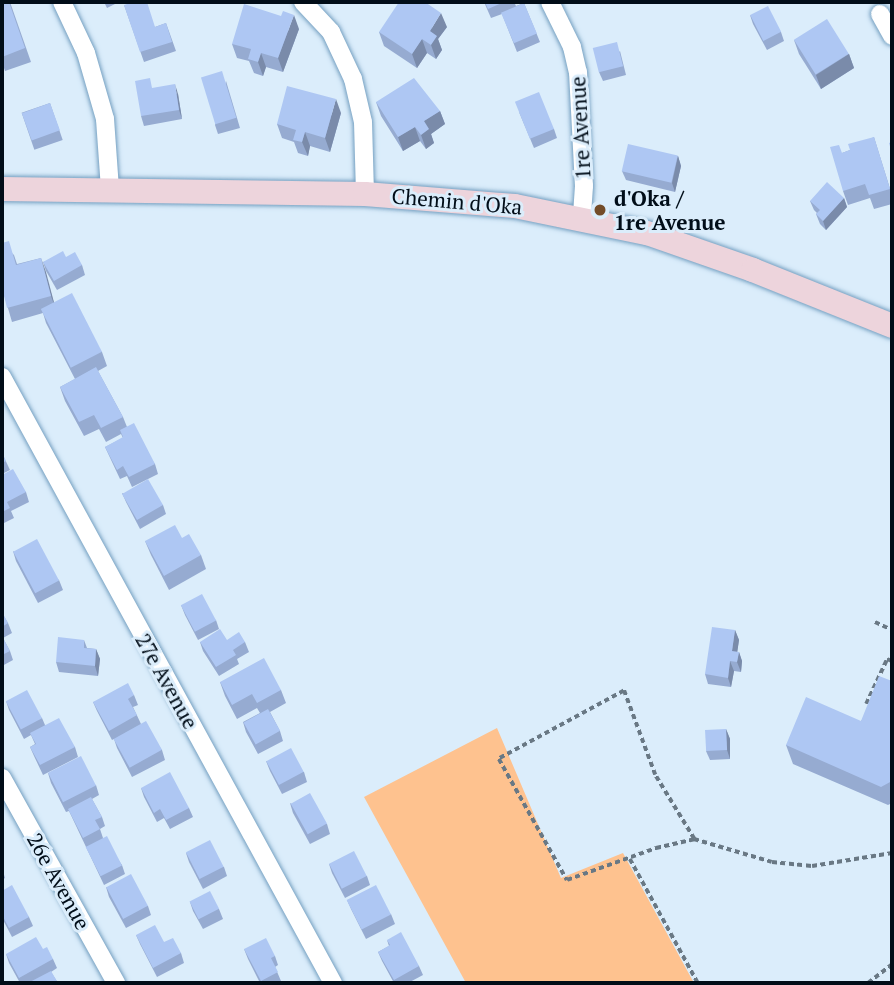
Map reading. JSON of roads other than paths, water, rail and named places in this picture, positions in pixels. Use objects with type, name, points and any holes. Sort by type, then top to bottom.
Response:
[{"type":"main road","name":"Chemin d'Oka","points":[[2,189],[110,188],[365,194],[493,202],[647,233],[698,250],[892,326]]},
{"type":"street","points":[[62,2],[86,53],[105,119],[110,188]]},
{"type":"street","points":[[303,2],[331,32],[354,79],[363,122],[365,194]]},
{"type":"street","name":"1re Avenue","points":[[550,2],[572,47],[578,72],[584,186],[582,218]]},
{"type":"street","points":[[880,14],[892,36]]},
{"type":"street","name":"27e Avenue","points":[[2,377],[333,983]]},
{"type":"street","name":"26e Avenue","points":[[2,778],[116,983]]},
{"type":"place","name":"d'Oka / 1re Avenue","points":[[600,210]]}]
